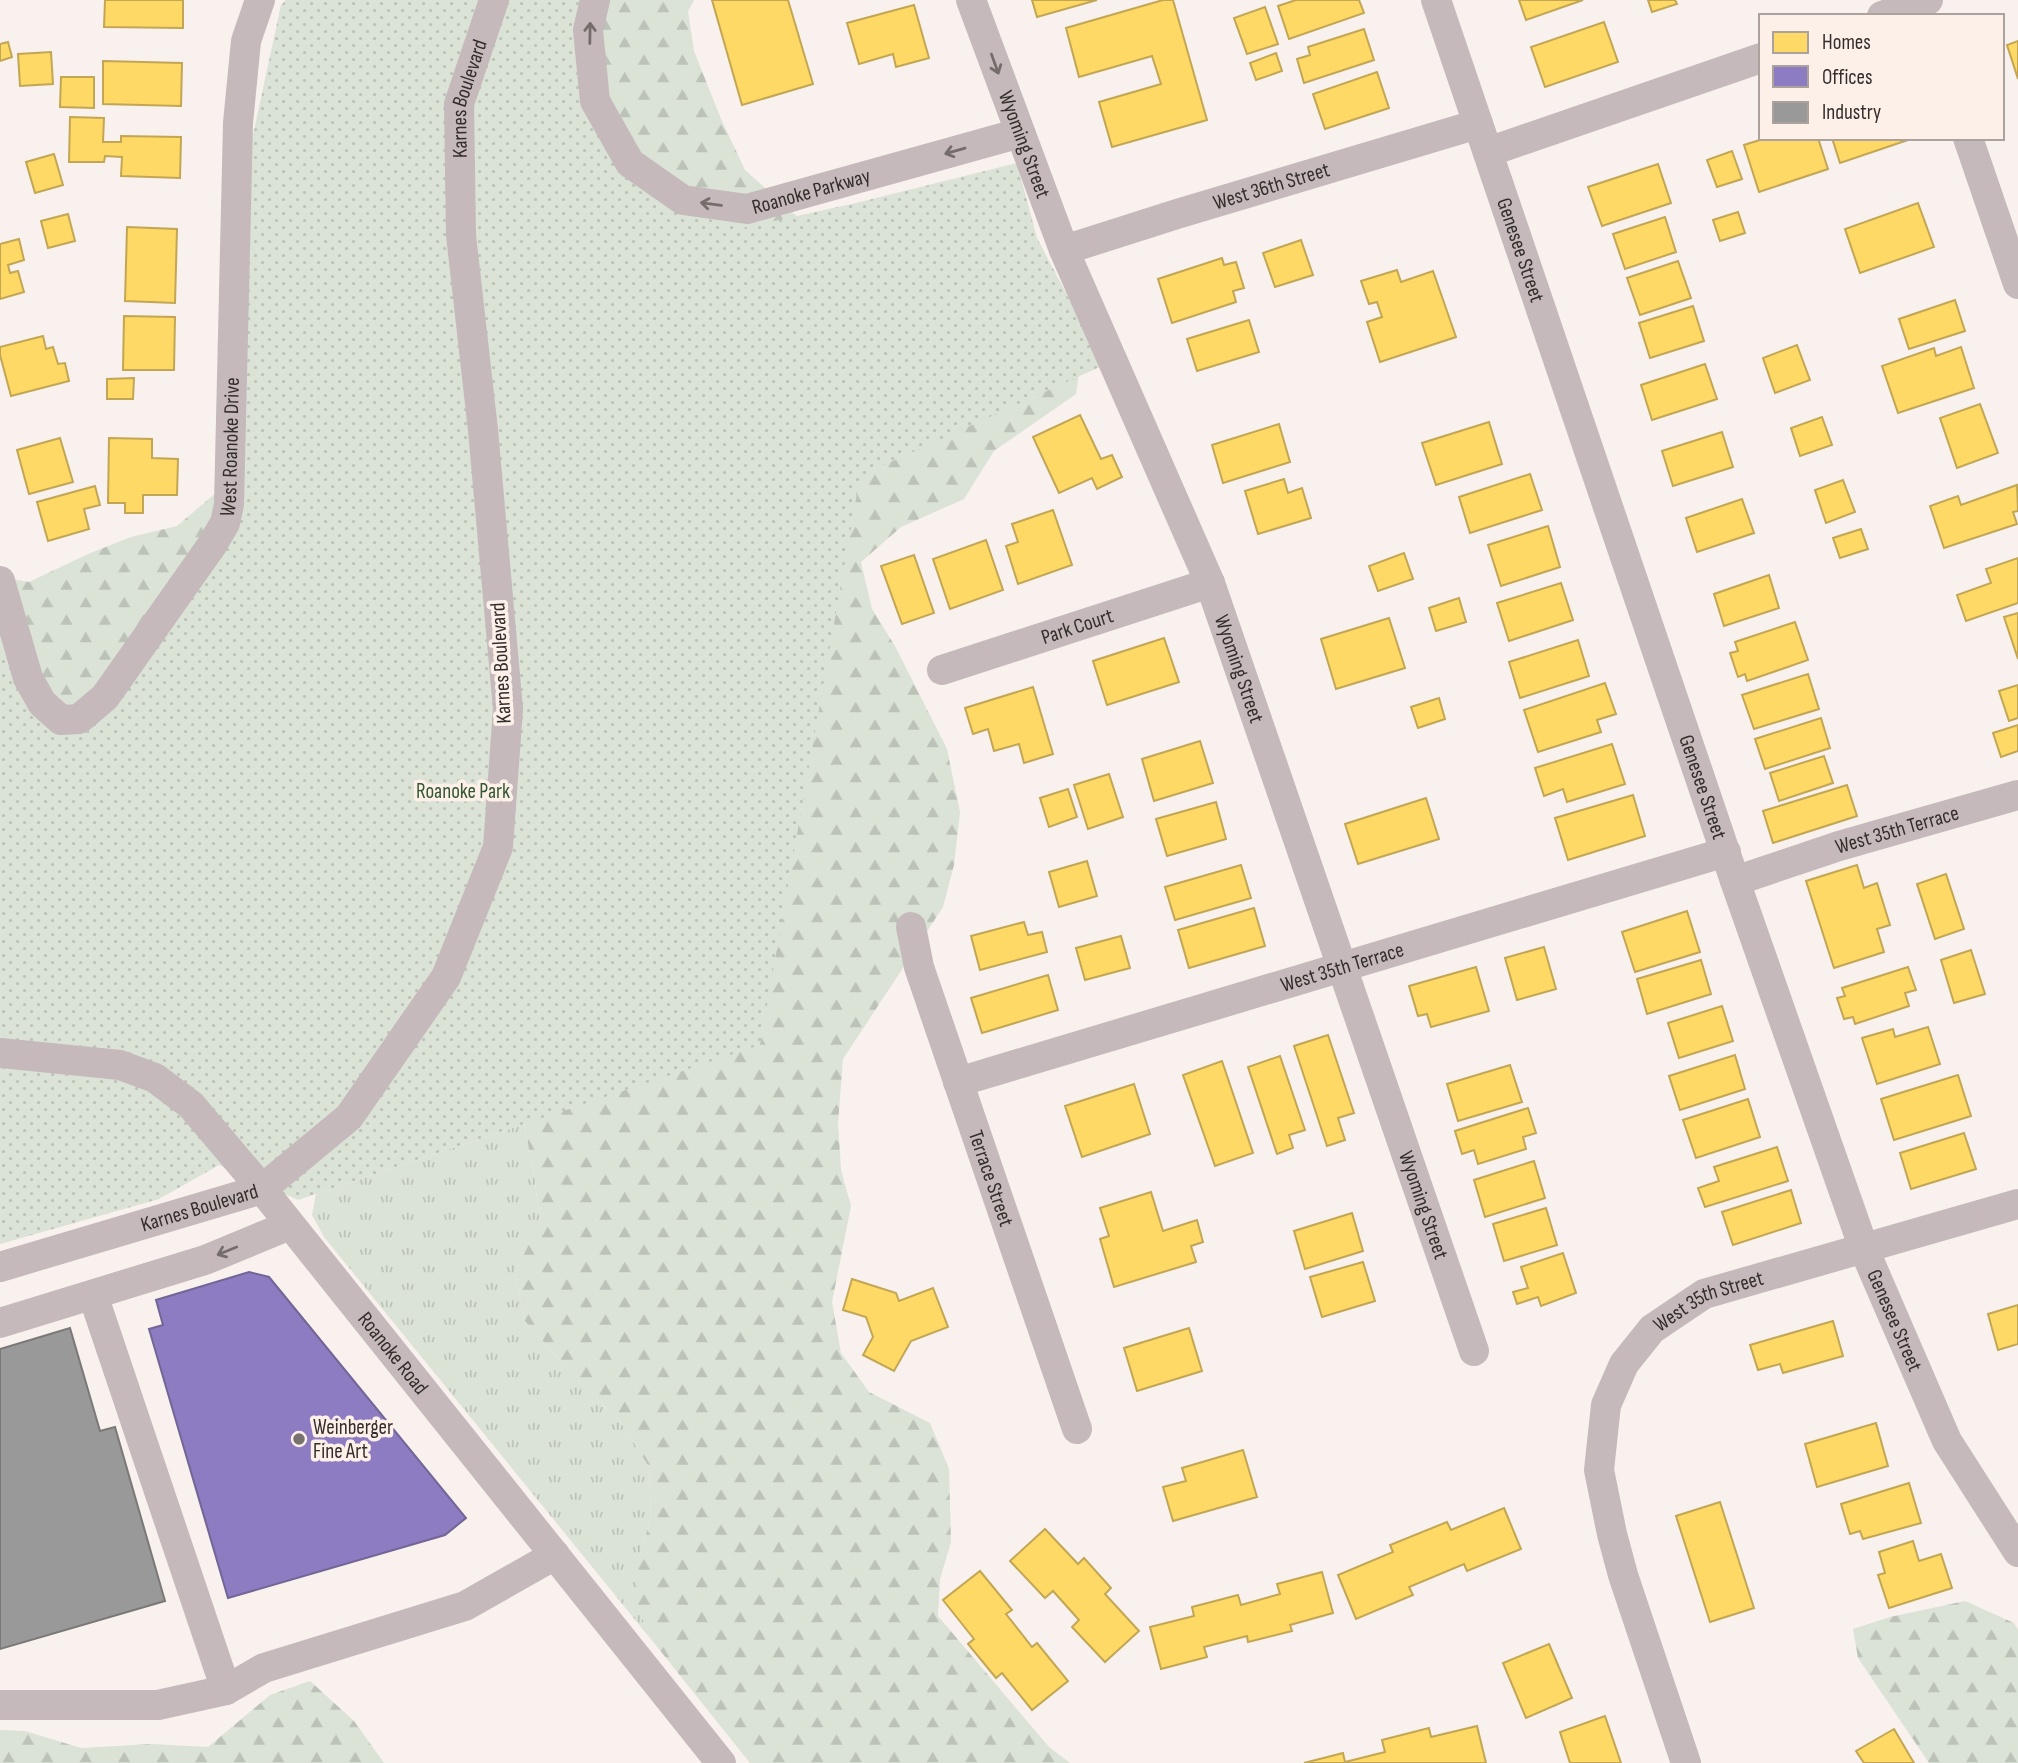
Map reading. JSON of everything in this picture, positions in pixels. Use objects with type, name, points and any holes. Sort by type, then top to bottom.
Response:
[{"type":"street","name":"West Roanoke Drive","points":[[0,581],[28,678],[42,703],[61,720],[79,719],[105,697],[225,523],[229,503],[237,124],[246,41],[260,0]]},
{"type":"street","name":"Karnes Boulevard","points":[[0,1267],[262,1189],[349,1117],[446,977],[498,847],[508,709],[483,430],[461,235],[458,104],[494,0]]},
{"type":"street","name":"Roanoke Parkway","points":[[595,0],[588,30],[595,101],[630,163],[683,200],[747,209],[1020,133]]},
{"type":"street","name":"Wyoming Street","points":[[971,0],[1064,250],[1210,583],[1474,1351]]},
{"type":"street","name":"Genesee Street","points":[[1436,0],[1735,881],[1864,1249],[1947,1441],[2018,1552]]},
{"type":"street","points":[[1889,14],[1925,4]]},
{"type":"street","name":"West 36th Street","points":[[1064,250],[1190,210],[1483,138],[1759,59]]},
{"type":"street","points":[[1969,140],[2018,285]]},
{"type":"street","name":"Park Court","points":[[942,670],[1210,583]]},
{"type":"street","name":"West 35th Terrace","points":[[1735,881],[1839,846],[2018,795]]},
{"type":"street","name":"West 35th Terrace","points":[[958,1082],[1726,852]]},
{"type":"street","name":"Terrace Street","points":[[911,927],[919,967],[1077,1429]]},
{"type":"street","name":"Roanoke Road","points":[[0,1054],[120,1065],[155,1078],[191,1105],[262,1189],[721,1763]]},
{"type":"street","name":"West 35th Street","points":[[1686,1763],[1623,1575],[1599,1470],[1606,1405],[1624,1364],[1652,1329],[1704,1294],[2018,1204]]},
{"type":"street","points":[[0,1323],[205,1260],[290,1225]]},
{"type":"street","points":[[93,1295],[226,1690]]},
{"type":"street","points":[[0,1705],[158,1705],[226,1690],[264,1668],[465,1606],[555,1555]]},
{"type":"green space","name":"Roanoke Park","points":[[286,0],[591,0],[611,155],[655,205],[743,228],[1017,163],[1037,238],[1104,365],[860,476],[760,1045],[298,1200],[219,1165],[159,1199],[0,1244],[0,642],[6,662],[29,703],[65,731],[223,547],[248,158],[281,5]]},
{"type":"green space","name":"Roanoke Park","points":[[312,0],[694,0],[688,11],[694,51],[745,170],[811,229],[1082,353],[1076,394],[994,451],[964,499],[901,527],[861,562],[872,609],[895,646],[947,749],[960,812],[954,865],[943,907],[843,1059],[838,1123],[841,1170],[851,1206],[832,1302],[841,1353],[869,1392],[930,1423],[949,1469],[951,1542],[940,1579],[938,1616],[1049,1747],[1070,1763],[750,1763],[654,1643],[638,1609],[638,1562],[651,1517],[649,1467],[620,1421],[583,1386],[524,1320],[515,1272],[540,1222],[524,1124],[0,1031],[0,577],[29,582],[131,537],[177,526],[238,474]]},
{"type":"green space","points":[[524,1124],[540,1222],[515,1272],[524,1320],[583,1386],[620,1421],[649,1467],[651,1517],[638,1562],[638,1609],[654,1643],[324,1237],[312,1215],[316,1194]]},
{"type":"green space","points":[[1965,1601],[2014,1623],[2018,1630],[2018,1763],[1929,1763],[1858,1658],[1853,1629],[1890,1617]]},
{"type":"green space","points":[[310,1681],[354,1721],[384,1763],[0,1763],[0,1730],[25,1731],[81,1748],[151,1744],[208,1747],[270,1695]]},
{"type":"building: Homes","points":[[105,0],[183,0],[183,28],[104,27]]},
{"type":"building: Homes","points":[[712,0],[788,0],[813,84],[742,105]]},
{"type":"building: Homes","points":[[1032,0],[1097,0],[1037,17]]},
{"type":"building: Homes","points":[[1163,0],[1173,0],[1207,120],[1112,147],[1099,102],[1161,84],[1152,56],[1079,77],[1066,28]]},
{"type":"building: Homes","points":[[1296,0],[1359,0],[1364,13],[1289,39],[1278,6]]},
{"type":"building: Homes","points":[[1519,0],[1583,0],[1526,20]]},
{"type":"building: Homes","points":[[1648,0],[1675,0],[1677,4],[1652,12]]},
{"type":"building: Homes","points":[[914,5],[929,58],[896,67],[893,54],[859,64],[847,23]]},
{"type":"building: Homes","points":[[1265,7],[1278,44],[1247,54],[1234,18]]},
{"type":"building: Homes","points":[[1604,22],[1618,62],[1545,87],[1531,47]]},
{"type":"building: Homes","points":[[1364,29],[1374,60],[1304,83],[1297,59],[1310,55],[1308,47]]},
{"type":"building: Homes","points":[[2018,41],[2018,79],[2007,45]]},
{"type":"building: Homes","points":[[8,42],[12,57],[0,61],[0,44]]},
{"type":"building: Homes","points":[[51,52],[53,84],[20,86],[18,54]]},
{"type":"building: Homes","points":[[1276,53],[1282,71],[1256,80],[1250,63]]},
{"type":"building: Homes","points":[[103,61],[182,63],[181,106],[103,104]]},
{"type":"building: Homes","points":[[1377,72],[1389,108],[1325,129],[1313,94]]},
{"type":"building: Homes","points":[[61,77],[94,77],[94,108],[60,107]]},
{"type":"building: Homes","points":[[70,117],[104,118],[103,142],[121,142],[121,136],[181,137],[180,178],[121,176],[122,157],[105,156],[104,162],[69,162]]},
{"type":"building: Homes","points":[[1760,140],[1819,140],[1828,169],[1759,192],[1744,145]]},
{"type":"building: Homes","points":[[1833,140],[1908,140],[1840,163]]},
{"type":"building: Homes","points":[[1732,151],[1742,179],[1717,187],[1707,160]]},
{"type":"building: Homes","points":[[54,154],[63,185],[35,193],[26,162]]},
{"type":"building: Homes","points":[[1658,164],[1671,203],[1602,226],[1588,187]]},
{"type":"building: Homes","points":[[1918,203],[1934,247],[1860,273],[1845,229]]},
{"type":"building: Homes","points":[[1738,212],[1745,233],[1720,241],[1713,220]]},
{"type":"building: Homes","points":[[68,214],[75,241],[48,248],[41,221]]},
{"type":"building: Homes","points":[[1665,217],[1676,252],[1625,269],[1613,234]]},
{"type":"building: Homes","points":[[127,227],[177,229],[175,303],[125,301]]},
{"type":"building: Homes","points":[[19,239],[24,260],[8,265],[10,273],[18,271],[24,292],[0,299],[0,244]]},
{"type":"building: Homes","points":[[1301,240],[1313,275],[1275,287],[1263,253]]},
{"type":"building: Homes","points":[[1222,258],[1224,265],[1236,262],[1244,288],[1233,291],[1236,302],[1172,323],[1158,279]]},
{"type":"building: Homes","points":[[1678,261],[1691,298],[1640,315],[1627,278]]},
{"type":"building: Homes","points":[[1397,270],[1401,282],[1433,271],[1456,337],[1380,362],[1367,322],[1382,317],[1377,302],[1369,304],[1361,281]]},
{"type":"building: Homes","points":[[1955,300],[1965,331],[1909,349],[1899,319]]},
{"type":"building: Homes","points":[[1693,306],[1704,341],[1650,358],[1639,323]]},
{"type":"building: Homes","points":[[124,316],[175,317],[174,370],[123,370]]},
{"type":"building: Homes","points":[[1249,320],[1259,352],[1197,371],[1187,339]]},
{"type":"building: Homes","points":[[43,336],[46,349],[53,347],[58,364],[65,363],[69,381],[11,396],[0,347]]},
{"type":"building: Homes","points":[[1797,345],[1810,380],[1775,393],[1763,358]]},
{"type":"building: Homes","points":[[1961,347],[1974,388],[1898,413],[1882,366],[1934,348],[1936,356]]},
{"type":"building: Homes","points":[[1705,364],[1717,399],[1652,420],[1641,385]]},
{"type":"building: Homes","points":[[134,378],[133,399],[107,399],[107,379]]},
{"type":"building: Homes","points":[[1980,404],[1998,453],[1957,468],[1940,418]]},
{"type":"building: Homes","points":[[1080,415],[1101,459],[1112,455],[1122,477],[1097,489],[1092,478],[1059,493],[1033,437]]},
{"type":"building: Homes","points":[[1822,417],[1832,445],[1800,456],[1791,428]]},
{"type":"building: Homes","points":[[1489,422],[1502,464],[1436,485],[1422,443]]},
{"type":"building: Homes","points":[[1279,424],[1290,462],[1223,483],[1212,445]]},
{"type":"building: Homes","points":[[1722,432],[1733,467],[1673,486],[1662,451]]},
{"type":"building: Homes","points":[[60,438],[73,482],[29,494],[17,450]]},
{"type":"building: Homes","points":[[109,438],[152,439],[152,458],[178,459],[177,495],[143,495],[143,513],[125,513],[125,503],[108,503]]},
{"type":"building: Homes","points":[[1530,474],[1542,510],[1470,533],[1459,497]]},
{"type":"building: Homes","points":[[1284,479],[1288,493],[1302,488],[1311,518],[1258,534],[1245,491]]},
{"type":"building: Homes","points":[[1843,480],[1855,512],[1826,523],[1815,490]]},
{"type":"building: Homes","points":[[2017,485],[2018,511],[2013,512],[2017,524],[1944,548],[1930,506],[1958,496],[1961,505]]},
{"type":"building: Homes","points":[[95,486],[100,505],[84,509],[89,529],[48,541],[37,502]]},
{"type":"building: Homes","points":[[1742,499],[1754,533],[1697,552],[1686,518]]},
{"type":"building: Homes","points":[[1053,510],[1072,565],[1018,584],[1006,546],[1018,542],[1012,524]]},
{"type":"building: Homes","points":[[1548,526],[1560,567],[1501,586],[1488,545]]},
{"type":"building: Homes","points":[[1861,529],[1868,549],[1840,558],[1833,538]]},
{"type":"building: Homes","points":[[986,540],[1003,590],[950,609],[933,559]]},
{"type":"building: Homes","points":[[1404,553],[1413,579],[1378,591],[1369,566]]},
{"type":"building: Homes","points":[[914,555],[934,613],[902,624],[881,566]]},
{"type":"building: Homes","points":[[2018,558],[2018,603],[1966,621],[1957,595],[1991,583],[1986,569]]},
{"type":"building: Homes","points":[[1769,575],[1779,608],[1724,626],[1714,594]]},
{"type":"building: Homes","points":[[1561,583],[1573,620],[1509,641],[1497,603]]},
{"type":"building: Homes","points":[[1459,598],[1466,622],[1436,631],[1429,608]]},
{"type":"building: Homes","points":[[2018,613],[2018,659],[2004,617]]},
{"type":"building: Homes","points":[[1389,618],[1405,668],[1336,689],[1321,639]]},
{"type":"building: Homes","points":[[1795,622],[1808,660],[1747,681],[1745,674],[1738,677],[1730,653],[1738,651],[1735,642]]},
{"type":"building: Homes","points":[[1164,638],[1179,682],[1107,705],[1093,661]]},
{"type":"building: Homes","points":[[1578,640],[1589,676],[1520,698],[1509,662]]},
{"type":"building: Homes","points":[[1808,674],[1819,709],[1754,729],[1742,695]]},
{"type":"building: Homes","points":[[1605,683],[1616,714],[1597,720],[1601,732],[1538,752],[1524,710]]},
{"type":"building: Homes","points":[[2018,685],[2018,718],[2009,721],[1999,691]]},
{"type":"building: Homes","points":[[1033,687],[1053,754],[1024,763],[1019,744],[994,751],[988,729],[973,734],[965,708]]},
{"type":"building: Homes","points":[[1439,698],[1445,719],[1418,728],[1411,707]]},
{"type":"building: Homes","points":[[1821,718],[1830,748],[1765,769],[1755,739]]},
{"type":"building: Homes","points":[[2018,725],[2018,751],[2001,757],[1993,733]]},
{"type":"building: Homes","points":[[1200,741],[1213,783],[1154,801],[1142,759]]},
{"type":"building: Homes","points":[[1612,744],[1625,784],[1567,802],[1563,789],[1544,796],[1535,768]]},
{"type":"building: Homes","points":[[1824,756],[1833,783],[1779,801],[1770,773]]},
{"type":"building: Homes","points":[[1109,774],[1123,817],[1088,829],[1074,785]]},
{"type":"building: Homes","points":[[1847,785],[1857,816],[1773,843],[1763,811]]},
{"type":"building: Homes","points":[[1068,789],[1077,817],[1049,827],[1040,798]]},
{"type":"building: Homes","points":[[1633,795],[1645,836],[1568,860],[1555,818]]},
{"type":"building: Homes","points":[[1426,798],[1439,839],[1358,864],[1345,824]]},
{"type":"building: Homes","points":[[1216,802],[1226,839],[1167,856],[1156,819]]},
{"type":"building: Homes","points":[[1087,861],[1097,896],[1059,907],[1049,872]]},
{"type":"building: Homes","points":[[1241,865],[1251,898],[1175,920],[1165,887]]},
{"type":"building: Homes","points":[[1857,865],[1864,888],[1877,883],[1890,925],[1877,929],[1884,952],[1834,968],[1806,881]]},
{"type":"building: Homes","points":[[1946,874],[1964,929],[1935,939],[1917,884]]},
{"type":"building: Homes","points":[[1254,908],[1265,946],[1189,968],[1178,930]]},
{"type":"building: Homes","points":[[1687,911],[1700,952],[1635,972],[1622,932]]},
{"type":"building: Homes","points":[[1024,922],[1028,935],[1042,932],[1047,952],[980,970],[971,936]]},
{"type":"building: Homes","points":[[1121,936],[1130,968],[1085,980],[1076,948]]},
{"type":"building: Homes","points":[[1544,947],[1556,989],[1517,1000],[1505,958]]},
{"type":"building: Homes","points":[[1971,950],[1985,994],[1954,1003],[1941,960]]},
{"type":"building: Homes","points":[[1701,960],[1711,994],[1647,1014],[1637,979]]},
{"type":"building: Homes","points":[[1476,967],[1489,1011],[1431,1027],[1427,1014],[1418,1016],[1409,986]]},
{"type":"building: Homes","points":[[1908,967],[1916,990],[1905,993],[1909,1006],[1855,1024],[1853,1017],[1844,1019],[1837,998],[1845,996],[1842,988]]},
{"type":"building: Homes","points":[[1048,975],[1058,1010],[982,1033],[971,998]]},
{"type":"building: Homes","points":[[1722,1006],[1733,1041],[1679,1058],[1668,1023]]},
{"type":"building: Homes","points":[[1928,1027],[1940,1064],[1877,1084],[1862,1038],[1893,1029],[1895,1037]]},
{"type":"building: Homes","points":[[1328,1035],[1354,1113],[1338,1118],[1345,1140],[1327,1146],[1294,1046]]},
{"type":"building: Homes","points":[[1735,1055],[1745,1089],[1680,1110],[1669,1076]]},
{"type":"building: Homes","points":[[1280,1056],[1305,1130],[1289,1135],[1293,1148],[1277,1154],[1248,1067]]},
{"type":"building: Homes","points":[[1222,1061],[1253,1153],[1215,1166],[1183,1075]]},
{"type":"building: Homes","points":[[1510,1065],[1522,1102],[1458,1121],[1447,1084]]},
{"type":"building: Homes","points":[[1958,1075],[1971,1116],[1894,1140],[1881,1099]]},
{"type":"building: Homes","points":[[1134,1084],[1150,1134],[1082,1157],[1065,1106]]},
{"type":"building: Homes","points":[[1748,1099],[1760,1137],[1696,1158],[1683,1120]]},
{"type":"building: Homes","points":[[1528,1108],[1536,1133],[1523,1137],[1526,1149],[1478,1164],[1474,1150],[1462,1154],[1455,1131]]},
{"type":"building: Homes","points":[[1964,1133],[1976,1169],[1911,1189],[1900,1153]]},
{"type":"building: Homes","points":[[1777,1147],[1788,1181],[1705,1207],[1698,1188],[1719,1181],[1714,1167]]},
{"type":"building: Homes","points":[[1534,1161],[1545,1198],[1485,1217],[1474,1180]]},
{"type":"building: Homes","points":[[1791,1190],[1801,1223],[1733,1245],[1722,1212]]},
{"type":"building: Homes","points":[[1151,1192],[1163,1231],[1197,1220],[1203,1242],[1191,1246],[1196,1262],[1114,1287],[1100,1239],[1109,1236],[1100,1208]]},
{"type":"building: Homes","points":[[1546,1208],[1557,1245],[1504,1261],[1493,1224]]},
{"type":"building: Homes","points":[[1352,1213],[1363,1251],[1305,1269],[1294,1231]]},
{"type":"building: Homes","points":[[1563,1253],[1576,1293],[1541,1306],[1538,1297],[1517,1304],[1513,1292],[1528,1288],[1521,1267]]},
{"type":"building: Homes","points":[[1363,1262],[1375,1301],[1322,1317],[1310,1277]]},
{"type":"building: Homes","points":[[852,1279],[896,1293],[899,1301],[933,1288],[948,1327],[911,1341],[894,1371],[863,1355],[873,1337],[866,1317],[843,1310]]},
{"type":"building: Homes","points":[[2018,1305],[2018,1344],[1998,1350],[1988,1314]]},
{"type":"building: Homes","points":[[1833,1321],[1843,1356],[1783,1373],[1780,1364],[1758,1370],[1750,1345]]},
{"type":"building: Homes","points":[[1189,1328],[1202,1371],[1137,1391],[1124,1348]]},
{"type":"building: Homes","points":[[1876,1423],[1888,1466],[1817,1487],[1805,1444]]},
{"type":"building: Homes","points":[[1243,1450],[1257,1497],[1173,1521],[1163,1487],[1186,1481],[1182,1468]]},
{"type":"building: Homes","points":[[1909,1483],[1921,1523],[1863,1539],[1860,1531],[1850,1534],[1841,1504]]},
{"type":"building: Homes","points":[[1720,1502],[1754,1608],[1710,1622],[1676,1516]]},
{"type":"building: Homes","points":[[1504,1508],[1521,1549],[1467,1571],[1464,1564],[1409,1587],[1413,1595],[1356,1619],[1338,1575],[1393,1552],[1390,1545],[1447,1522],[1451,1530]]},
{"type":"building: Homes","points":[[1045,1529],[1078,1564],[1084,1558],[1111,1588],[1105,1594],[1139,1631],[1105,1662],[1072,1627],[1079,1620],[1053,1591],[1045,1598],[1010,1561]]},
{"type":"building: Homes","points":[[1913,1541],[1919,1561],[1941,1554],[1952,1588],[1889,1608],[1878,1575],[1885,1573],[1879,1552]]},
{"type":"building: Homes","points":[[980,1571],[1012,1610],[1006,1614],[1032,1647],[1037,1643],[1068,1681],[1032,1710],[1002,1673],[996,1678],[968,1644],[974,1639],[943,1600]]},
{"type":"building: Homes","points":[[1322,1572],[1333,1613],[1290,1625],[1292,1631],[1248,1642],[1247,1636],[1204,1647],[1207,1657],[1161,1669],[1150,1627],[1194,1616],[1192,1607],[1238,1595],[1241,1605],[1280,1594],[1277,1584]]},
{"type":"building: Homes","points":[[1549,1644],[1572,1698],[1526,1718],[1503,1663]]},
{"type":"building: Homes","points":[[1605,1716],[1621,1763],[1570,1763],[1560,1732]]},
{"type":"building: Homes","points":[[1477,1726],[1486,1763],[1304,1763],[1343,1753],[1345,1762],[1385,1752],[1382,1740],[1429,1728],[1431,1737]]},
{"type":"building: Homes","points":[[1894,1729],[1914,1763],[1864,1763],[1856,1751]]},
{"type":"building: Offices","points":[[249,1272],[269,1277],[466,1518],[445,1535],[228,1598],[149,1329],[163,1325],[156,1300]]},
{"type":"building: Industry","points":[[70,1328],[100,1431],[115,1427],[165,1601],[0,1649],[0,1349]]},
{"type":"place","name":"Weinberger Fine Art","points":[[299,1439]]}]
